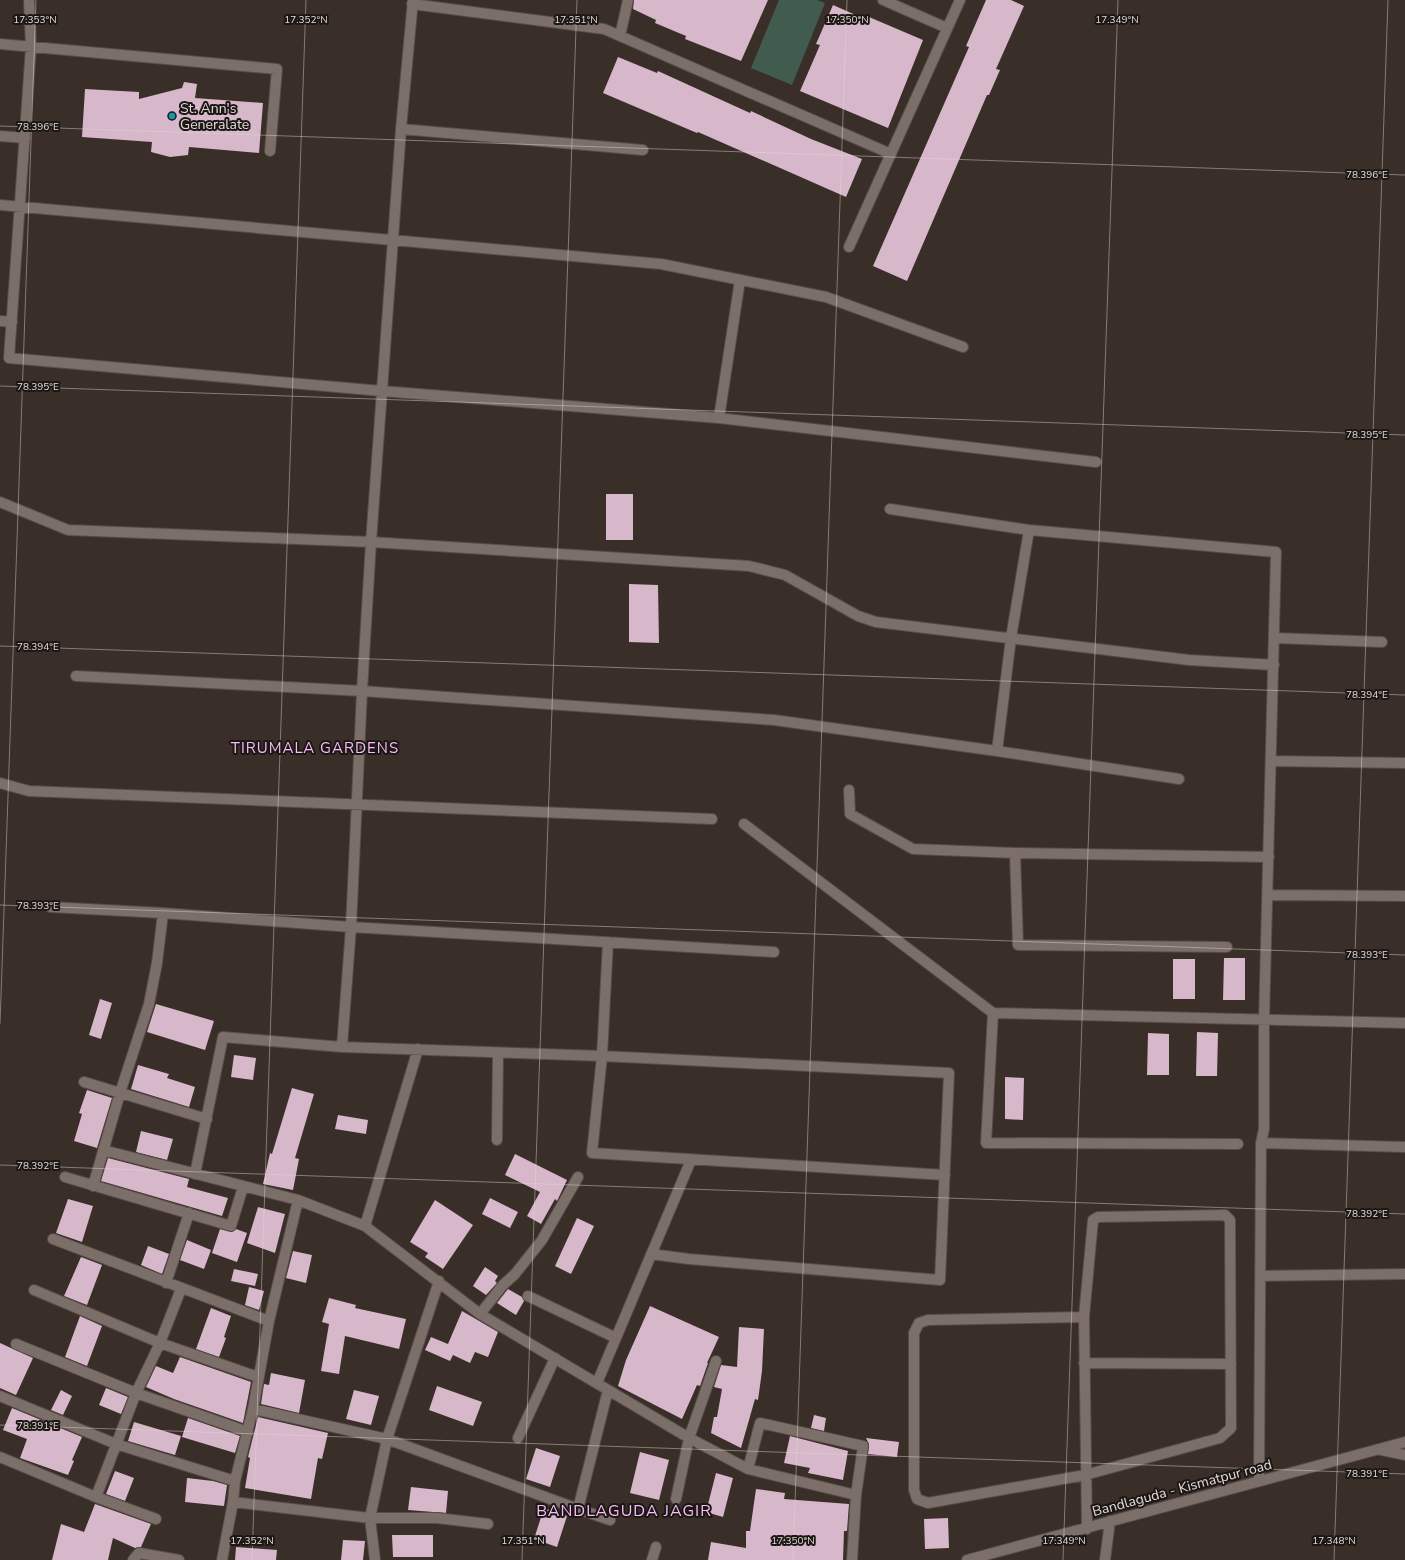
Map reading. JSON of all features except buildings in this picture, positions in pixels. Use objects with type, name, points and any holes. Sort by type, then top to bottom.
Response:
[{"type":"street","points":[[29,0],[31,47],[9,358],[382,391],[719,418],[1096,462]]},
{"type":"street","points":[[620,36],[628,0]]},
{"type":"street","points":[[883,0],[947,28]]},
{"type":"street","points":[[849,247],[960,0]]},
{"type":"street","points":[[342,1047],[351,927],[362,691],[371,542],[401,129],[412,2],[604,29],[891,154]]},
{"type":"street","points":[[0,44],[277,69],[270,151]]},
{"type":"street","points":[[401,129],[643,150]]},
{"type":"street","points":[[0,136],[25,138]]},
{"type":"street","points":[[0,205],[661,264],[826,297],[963,347]]},
{"type":"street","points":[[719,418],[740,280]]},
{"type":"street","points":[[0,321],[12,322]]},
{"type":"street","points":[[0,502],[68,530],[371,542],[749,566],[786,575],[858,616],[876,622],[1189,660],[1274,666]]},
{"type":"street","points":[[890,510],[1029,530],[1276,552],[1272,761],[1264,1020],[1264,1129],[1261,1143],[1259,1481]]},
{"type":"street","points":[[997,751],[1010,638],[1029,530]]},
{"type":"street","points":[[1275,638],[1382,642]]},
{"type":"street","points":[[76,676],[362,691],[774,720],[997,751],[1180,779]]},
{"type":"street","points":[[1272,761],[1405,763]]},
{"type":"street","points":[[0,783],[29,791],[712,819]]},
{"type":"street","points":[[849,790],[850,814],[913,848],[1015,853],[1269,857]]},
{"type":"street","points":[[744,824],[993,1013],[1405,1023]]},
{"type":"street","points":[[1015,853],[1018,945],[1227,947]]},
{"type":"street","points":[[1268,895],[1405,896]]},
{"type":"street","points":[[50,907],[163,913],[351,927],[774,952]]},
{"type":"street","points":[[93,1186],[120,1092],[149,1004],[157,963],[163,913]]},
{"type":"street","points":[[608,942],[602,1056],[592,1153],[945,1175]]},
{"type":"street","points":[[993,1013],[986,1143],[1238,1144]]},
{"type":"street","points":[[195,1174],[223,1037],[342,1047],[602,1056],[949,1073],[940,1280],[697,1260],[651,1254]]},
{"type":"street","points":[[365,1226],[418,1049]]},
{"type":"street","points":[[497,1140],[498,1053]]},
{"type":"street","points":[[84,1082],[207,1119]]},
{"type":"street","points":[[1261,1143],[1405,1147]]},
{"type":"street","points":[[103,1150],[298,1200],[365,1226],[439,1281],[480,1314],[689,1438],[748,1469],[856,1495]]},
{"type":"street","points":[[597,1383],[692,1160]]},
{"type":"street","points":[[65,1177],[231,1226],[243,1187]]},
{"type":"street","points":[[480,1314],[542,1240],[578,1177]]},
{"type":"street","points":[[222,1560],[234,1502],[234,1481],[248,1432],[269,1321],[298,1200]]},
{"type":"street","points":[[166,1283],[189,1213]]},
{"type":"street","points":[[1084,1317],[928,1320],[919,1323],[914,1333],[914,1490],[917,1499],[928,1503],[1085,1475],[1220,1438],[1231,1428],[1232,1228],[1230,1220],[1225,1214],[1098,1217],[1093,1220],[1084,1317],[1085,1475],[1086,1529]]},
{"type":"street","points":[[53,1239],[181,1289],[269,1321]]},
{"type":"street","points":[[1260,1276],[1405,1274]]},
{"type":"street","points":[[375,1560],[370,1518],[387,1439],[439,1281]]},
{"type":"street","points":[[96,1498],[136,1393],[160,1342],[181,1289]]},
{"type":"street","points":[[34,1290],[160,1342],[258,1377]]},
{"type":"street","points":[[528,1296],[616,1338]]},
{"type":"street","points":[[16,1344],[136,1393],[248,1432]]},
{"type":"street","points":[[518,1438],[555,1358]]},
{"type":"street","points":[[676,1499],[689,1438],[716,1361]]},
{"type":"street","points":[[1084,1363],[1231,1364]]},
{"type":"street","points":[[578,1509],[608,1390]]},
{"type":"street","points":[[0,1396],[116,1444],[234,1481]]},
{"type":"street","points":[[253,1409],[387,1439],[610,1520]]},
{"type":"street","points":[[748,1469],[760,1423],[863,1446],[856,1495],[852,1560]]},
{"type":"street","name":"Bandlaguda - Kismatpur road","points":[[967,1560],[1380,1450],[1405,1442]]},
{"type":"street","points":[[1380,1450],[1405,1455]]},
{"type":"street","points":[[0,1457],[96,1498],[156,1519]]},
{"type":"street","points":[[234,1502],[370,1518],[437,1518],[488,1524]]},
{"type":"street","points":[[1104,1560],[1110,1521]]},
{"type":"street","points":[[652,1560],[656,1547]]},
{"type":"street","points":[[133,1560],[139,1553],[179,1560]]},
{"type":"green space","points":[[779,0],[817,0],[825,3],[792,85],[751,68]]},
{"type":"place","name":"St. Ann's Generalate","points":[[172,116]]},
{"type":"district","name":"TIRUMALA GARDENS","points":[[315,748]]},
{"type":"district","name":"BANDLAGUDA JAGIR","points":[[624,1511]]}]
